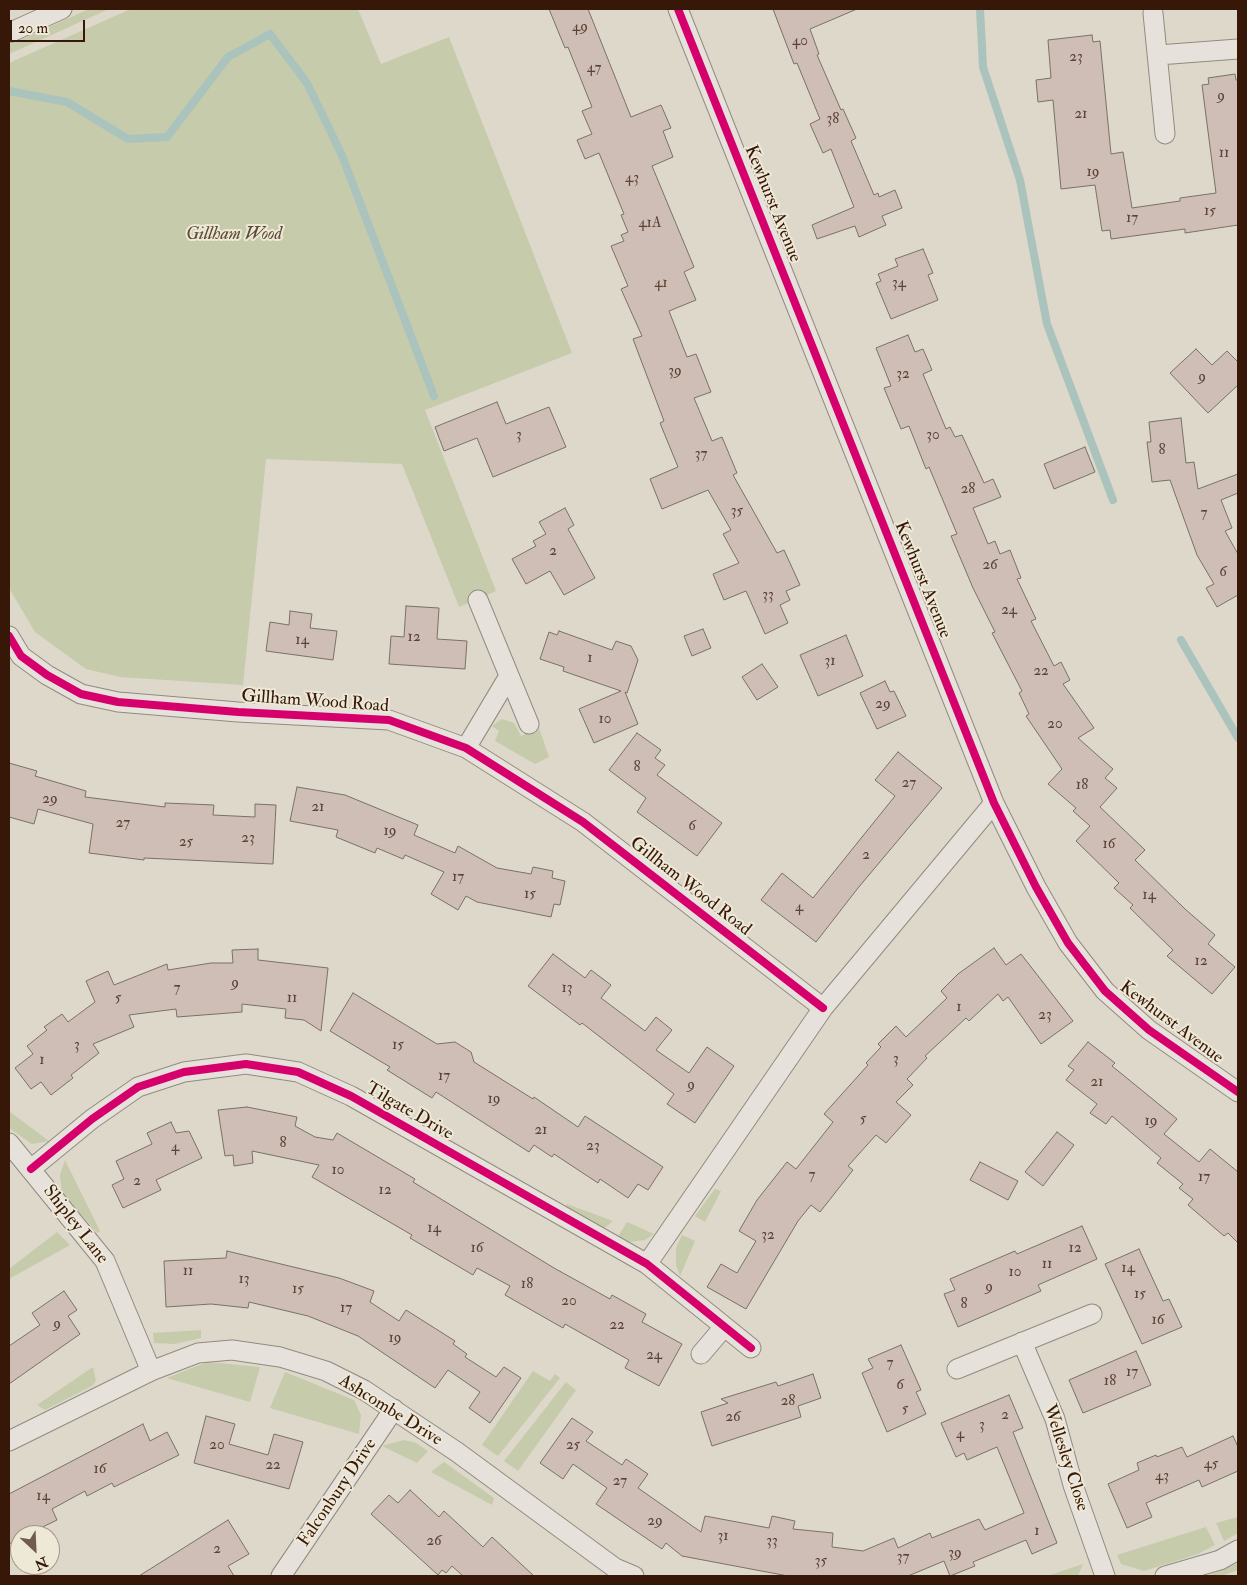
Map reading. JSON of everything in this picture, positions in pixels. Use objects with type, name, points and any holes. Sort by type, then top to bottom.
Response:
[{"type":"street","points":[[9,33],[62,9]]},
{"type":"street","name":"Kewhurst Avenue","points":[[678,9],[994,804],[1036,886],[1068,943],[1105,991],[1149,1030],[1238,1092]]},
{"type":"street","points":[[1154,13],[1165,134]]},
{"type":"street","points":[[1158,55],[1238,49]]},
{"type":"street","points":[[478,600],[529,724]]},
{"type":"street","name":"Gillham Wood Road","points":[[9,636],[21,656],[47,675],[81,694],[118,702],[238,712],[389,720],[466,748],[583,822],[823,1008]]},
{"type":"street","points":[[466,748],[509,676]]},
{"type":"street","points":[[646,1264],[823,1008],[994,804]]},
{"type":"street","name":"Tilgate Drive","points":[[31,1169],[92,1118],[138,1087],[184,1072],[246,1064],[298,1072],[351,1096],[646,1264],[751,1348]]},
{"type":"street","name":"Shipley Lane","points":[[9,1143],[105,1261],[151,1371]]},
{"type":"street","points":[[957,1369],[1092,1314]]},
{"type":"street","points":[[701,1354],[724,1327]]},
{"type":"street","name":"Wellesley Close","points":[[1022,1342],[1055,1420],[1073,1485],[1105,1576]]},
{"type":"street","name":"Ashcombe Drive","points":[[9,1441],[151,1371],[198,1353],[232,1350],[270,1356],[326,1371],[364,1390],[394,1409],[616,1568],[634,1576]]},
{"type":"street","name":"Falconbury Drive","points":[[281,1576],[394,1409]]},
{"type":"street","points":[[1165,1576],[1220,1560],[1238,1550]]},
{"type":"green space","points":[[89,9],[109,9],[9,54],[9,45]]},
{"type":"green space","name":"Gillham Wood","points":[[131,9],[358,9],[381,64],[449,37],[572,353],[425,410],[496,591],[459,607],[402,464],[266,459],[243,685],[120,677],[86,669],[35,632],[9,588],[9,63]]},
{"type":"green space","points":[[502,719],[514,723],[521,736],[539,728],[549,757],[535,764],[495,741],[499,731],[492,726]]},
{"type":"green space","points":[[9,1111],[49,1141],[32,1144],[9,1128]]},
{"type":"green space","points":[[65,1160],[100,1231],[97,1233],[62,1192],[60,1175]]},
{"type":"green space","points":[[715,1189],[721,1191],[705,1222],[695,1216]]},
{"type":"green space","points":[[567,1204],[613,1221],[602,1230],[565,1208]]},
{"type":"green space","points":[[627,1222],[654,1234],[645,1240],[629,1242],[617,1238]]},
{"type":"green space","points":[[57,1232],[70,1245],[9,1279],[9,1269]]},
{"type":"green space","points":[[682,1235],[695,1241],[680,1276],[676,1265],[676,1248]]},
{"type":"green space","points":[[201,1330],[201,1338],[175,1344],[154,1343],[153,1333]]},
{"type":"green space","points":[[207,1362],[260,1367],[250,1402],[167,1378]]},
{"type":"green space","points":[[93,1367],[96,1381],[92,1386],[45,1410],[37,1405]]},
{"type":"green space","points":[[533,1371],[550,1381],[555,1374],[560,1378],[498,1456],[482,1445]]},
{"type":"green space","points":[[285,1372],[354,1400],[361,1415],[359,1434],[270,1408]]},
{"type":"green space","points":[[566,1382],[576,1390],[518,1471],[504,1461]]},
{"type":"green space","points":[[404,1440],[416,1443],[428,1451],[417,1463],[382,1446]]},
{"type":"green space","points":[[444,1462],[494,1498],[492,1505],[431,1472]]},
{"type":"green space","points":[[1238,1517],[1238,1533],[1224,1541],[1216,1523]]},
{"type":"green space","points":[[1206,1527],[1215,1545],[1198,1554],[1144,1571],[1121,1564],[1117,1555]]},
{"type":"green space","points":[[1238,1563],[1238,1570],[1221,1576],[1207,1576]]},
{"type":"green space","points":[[1083,1564],[1078,1576],[1047,1576]]},
{"type":"building","points":[[549,9],[588,9],[631,117],[661,105],[671,128],[663,131],[673,157],[652,166],[694,267],[684,272],[696,300],[669,311],[687,357],[696,354],[711,392],[694,398],[712,441],[722,437],[737,473],[733,475],[777,553],[784,550],[800,585],[786,591],[790,600],[780,605],[788,623],[765,634],[746,591],[724,600],[713,574],[739,563],[723,534],[731,530],[708,490],[662,509],[650,479],[678,467],[660,423],[664,421],[633,339],[642,336],[621,289],[628,286],[611,246],[624,241],[621,235],[628,232],[621,215],[624,214],[599,153],[585,159],[577,140],[592,134],[582,111],[592,107],[568,47],[565,48]]},
{"type":"building","points":[[773,9],[857,9],[810,29],[819,54],[817,55],[841,110],[843,109],[856,138],[851,141],[874,195],[878,193],[879,197],[895,190],[902,208],[882,216],[886,225],[859,237],[855,226],[817,239],[812,225],[854,207],[831,149],[823,153],[810,124],[820,119],[797,63],[794,64]]},
{"type":"building","points":[[1092,35],[1093,42],[1100,41],[1111,154],[1123,152],[1132,208],[1180,201],[1180,198],[1216,193],[1202,85],[1209,84],[1208,78],[1235,74],[1236,80],[1238,80],[1238,225],[1185,233],[1185,229],[1111,239],[1110,230],[1102,231],[1095,185],[1061,189],[1053,100],[1038,102],[1036,80],[1051,78],[1048,40]]},
{"type":"building","points":[[923,249],[933,273],[928,275],[938,300],[891,319],[876,283],[881,281],[878,274],[898,266],[895,259]]},
{"type":"building","points":[[908,335],[915,352],[923,349],[932,370],[923,374],[946,429],[950,427],[955,437],[962,435],[984,483],[993,479],[1001,497],[973,508],[988,544],[995,541],[1000,554],[1010,550],[1021,578],[1017,579],[1036,619],[1031,621],[1054,666],[1061,662],[1070,680],[1063,684],[1094,728],[1078,738],[1113,769],[1105,778],[1117,788],[1100,807],[1145,850],[1135,860],[1185,909],[1215,935],[1208,944],[1235,967],[1212,994],[1167,956],[1173,950],[1130,908],[1133,905],[1114,888],[1119,883],[1076,841],[1090,826],[1073,811],[1076,808],[1048,784],[1062,769],[1026,716],[1029,714],[1019,693],[1022,691],[992,633],[995,632],[973,588],[951,536],[957,534],[929,467],[926,469],[909,426],[901,429],[884,388],[891,386],[876,348]]},
{"type":"building","points":[[1196,349],[1212,365],[1227,351],[1238,362],[1238,385],[1208,413],[1170,373]]},
{"type":"building","points":[[497,402],[506,424],[549,407],[566,447],[493,477],[477,438],[444,451],[435,427]]},
{"type":"building","points":[[1181,418],[1186,463],[1194,462],[1198,489],[1238,474],[1238,493],[1221,500],[1232,528],[1225,531],[1238,554],[1238,595],[1217,607],[1206,588],[1214,584],[1197,555],[1170,480],[1152,482],[1147,442],[1151,442],[1149,422]]},
{"type":"building","points":[[1085,447],[1095,472],[1054,489],[1044,464]]},
{"type":"building","points":[[565,508],[574,525],[568,529],[595,578],[564,595],[550,571],[526,584],[512,559],[536,546],[533,541],[546,534],[539,522]]},
{"type":"building","points":[[406,606],[439,608],[437,639],[467,641],[465,669],[389,664],[391,636],[404,637]]},
{"type":"building","points":[[290,611],[312,614],[310,628],[337,631],[333,660],[266,651],[270,622],[289,625]]},
{"type":"building","points":[[703,629],[711,648],[692,656],[684,636]]},
{"type":"building","points":[[559,631],[612,650],[616,641],[631,646],[638,660],[627,693],[625,692],[638,724],[594,743],[579,709],[621,691],[563,671],[564,667],[540,659],[549,632],[557,635]]},
{"type":"building","points":[[846,635],[863,676],[818,696],[800,655]]},
{"type":"building","points":[[762,664],[778,687],[757,700],[742,677]]},
{"type":"building","points":[[885,681],[890,692],[894,691],[906,716],[877,729],[860,693]]},
{"type":"building","points":[[637,733],[661,750],[655,758],[665,765],[657,775],[722,823],[697,856],[637,812],[646,798],[609,770]]},
{"type":"building","points":[[898,752],[942,788],[858,888],[816,942],[761,900],[782,873],[813,898],[895,796],[875,780]]},
{"type":"building","points":[[9,763],[37,771],[35,776],[86,791],[85,797],[165,807],[165,803],[214,805],[213,815],[255,817],[255,804],[276,805],[273,864],[144,858],[144,860],[89,853],[93,824],[38,809],[34,824],[9,817]]},
{"type":"building","points":[[297,787],[345,795],[418,825],[414,835],[455,853],[458,846],[497,868],[531,874],[533,867],[553,871],[552,878],[565,881],[560,905],[554,904],[551,917],[477,902],[466,896],[458,910],[431,894],[444,872],[405,855],[403,859],[377,848],[375,853],[336,837],[338,830],[290,821]]},
{"type":"building","points":[[994,948],[1006,965],[1021,954],[1073,1021],[1041,1044],[1008,997],[1003,1001],[998,994],[969,1021],[966,1018],[925,1056],[927,1058],[907,1079],[913,1085],[896,1102],[911,1115],[886,1143],[876,1135],[848,1166],[853,1170],[820,1212],[811,1205],[798,1221],[746,1309],[707,1287],[721,1264],[737,1273],[756,1241],[739,1231],[757,1200],[787,1162],[796,1169],[833,1122],[824,1114],[868,1065],[866,1063],[881,1047],[878,1044],[896,1026],[906,1037],[947,998],[941,991],[958,974]]},
{"type":"building","points":[[258,949],[258,960],[328,968],[321,1031],[304,1020],[285,1018],[286,1009],[242,1004],[242,1012],[177,1017],[176,1009],[129,1015],[134,1027],[93,1044],[99,1053],[71,1075],[73,1078],[51,1095],[41,1082],[31,1089],[15,1068],[33,1054],[27,1046],[47,1030],[44,1027],[62,1014],[68,1022],[95,1002],[86,981],[108,971],[114,985],[167,964],[168,970],[211,963],[233,963],[232,950]]},
{"type":"building","points":[[553,954],[585,978],[591,970],[611,985],[601,998],[645,1031],[656,1017],[672,1030],[656,1050],[689,1073],[707,1047],[734,1066],[695,1123],[667,1104],[674,1094],[582,1023],[580,1025],[528,986]]},
{"type":"building","points":[[353,993],[437,1044],[455,1042],[471,1052],[474,1062],[533,1099],[534,1097],[578,1127],[585,1116],[663,1167],[648,1190],[638,1184],[628,1198],[600,1179],[598,1183],[554,1154],[552,1157],[534,1145],[529,1152],[436,1092],[432,1098],[387,1070],[390,1067],[330,1031]]},
{"type":"building","points":[[1088,1042],[1115,1063],[1112,1066],[1177,1119],[1164,1134],[1199,1162],[1210,1149],[1238,1172],[1238,1243],[1228,1233],[1224,1236],[1188,1205],[1193,1199],[1179,1188],[1183,1184],[1157,1163],[1161,1158],[1112,1116],[1106,1124],[1090,1113],[1097,1104],[1066,1080],[1074,1070],[1068,1066]]},
{"type":"building","points":[[247,1107],[297,1117],[295,1126],[315,1137],[333,1140],[337,1133],[415,1179],[413,1182],[554,1268],[610,1299],[612,1295],[646,1314],[642,1322],[682,1344],[659,1386],[625,1368],[629,1360],[565,1324],[563,1328],[505,1295],[510,1286],[477,1268],[473,1275],[410,1238],[412,1235],[312,1177],[319,1165],[252,1151],[253,1163],[234,1166],[233,1155],[225,1156],[218,1110]]},
{"type":"building","points":[[171,1122],[176,1133],[189,1131],[202,1158],[156,1180],[161,1190],[123,1208],[112,1185],[124,1179],[116,1161],[152,1144],[147,1133]]},
{"type":"building","points":[[1057,1132],[1074,1145],[1043,1186],[1025,1172]]},
{"type":"building","points":[[980,1162],[1018,1181],[1008,1200],[970,1180]]},
{"type":"building","points":[[1082,1226],[1097,1259],[1038,1285],[1041,1291],[958,1327],[944,1294],[955,1290],[950,1279],[1015,1251],[1017,1254]]},
{"type":"building","points":[[1139,1249],[1163,1301],[1169,1299],[1182,1327],[1142,1344],[1105,1264]]},
{"type":"building","points":[[227,1251],[339,1278],[374,1291],[370,1302],[399,1321],[406,1310],[455,1341],[453,1344],[467,1354],[465,1357],[496,1377],[504,1367],[521,1378],[490,1423],[469,1408],[480,1392],[448,1370],[435,1388],[358,1336],[308,1316],[249,1302],[248,1308],[211,1304],[166,1307],[164,1261],[226,1258]]},
{"type":"building","points":[[64,1291],[77,1310],[68,1316],[80,1334],[9,1384],[9,1346],[40,1325],[32,1313]]},
{"type":"building","points":[[901,1345],[921,1390],[916,1392],[926,1414],[887,1432],[862,1373],[873,1368],[868,1359]]},
{"type":"building","points":[[1136,1351],[1151,1385],[1083,1413],[1069,1380]]},
{"type":"building","points":[[813,1374],[821,1398],[798,1406],[801,1417],[712,1446],[701,1412],[728,1403],[721,1399],[776,1382],[778,1386]]},
{"type":"building","points":[[1009,1395],[1023,1428],[1013,1432],[1057,1543],[1032,1554],[1026,1540],[973,1562],[975,1566],[950,1576],[944,1561],[908,1576],[788,1576],[682,1556],[666,1543],[662,1549],[596,1504],[607,1488],[573,1464],[563,1479],[540,1463],[572,1418],[593,1432],[586,1441],[622,1465],[626,1459],[648,1474],[638,1488],[701,1532],[705,1516],[769,1528],[772,1516],[795,1521],[793,1529],[833,1533],[832,1547],[863,1551],[894,1538],[898,1548],[930,1533],[932,1538],[979,1519],[985,1530],[1024,1513],[997,1447],[967,1460],[964,1453],[956,1457],[941,1423]]},
{"type":"building","points":[[206,1416],[235,1424],[229,1444],[268,1455],[274,1434],[303,1442],[289,1489],[194,1463]]},
{"type":"building","points":[[143,1424],[150,1441],[167,1432],[179,1455],[114,1487],[112,1483],[87,1496],[85,1491],[52,1509],[57,1520],[47,1525],[10,1525],[9,1544],[9,1494]]},
{"type":"building","points":[[1233,1436],[1238,1447],[1238,1471],[1202,1487],[1199,1480],[1146,1503],[1152,1517],[1127,1528],[1108,1484],[1139,1470],[1137,1463],[1156,1455],[1157,1457],[1182,1447],[1187,1457]]},
{"type":"building","points":[[410,1490],[439,1517],[444,1511],[483,1547],[492,1537],[534,1576],[463,1576],[452,1566],[446,1573],[442,1570],[438,1575],[371,1514],[389,1495],[398,1503]]},
{"type":"building","points":[[228,1520],[249,1554],[228,1566],[234,1576],[139,1576]]},
{"type":"waterway","points":[[980,9],[983,67],[1020,180],[1047,324],[1113,500]]},
{"type":"waterway","points":[[9,91],[67,102],[128,139],[167,137],[228,57],[270,34],[307,83],[341,153],[434,396]]},
{"type":"waterway","points":[[1181,640],[1238,738]]},
{"type":"cycle path","points":[[678,9],[994,803],[1036,887],[1068,943],[1105,991],[1149,1030],[1238,1092]]},
{"type":"cycle path","points":[[9,636],[21,656],[47,675],[81,694],[118,702],[238,712],[389,720],[466,748],[583,822],[823,1008]]},
{"type":"cycle path","points":[[31,1169],[92,1119],[138,1087],[184,1072],[246,1064],[298,1072],[351,1096],[647,1264],[751,1348]]}]
